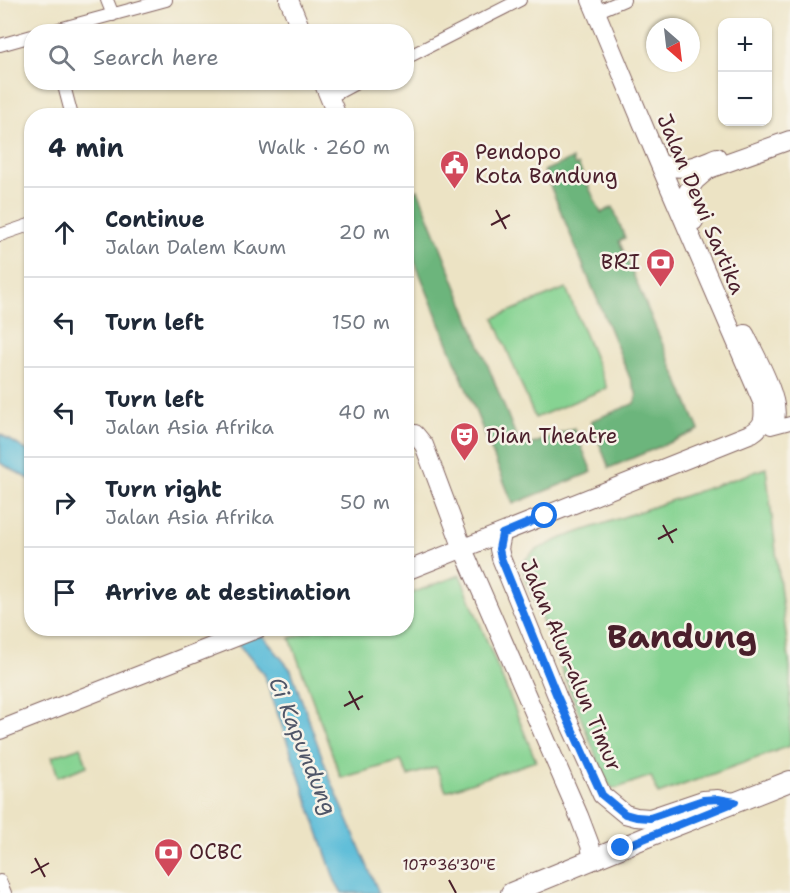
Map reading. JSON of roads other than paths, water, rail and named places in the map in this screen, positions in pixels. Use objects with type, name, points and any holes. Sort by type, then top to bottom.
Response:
[{"type":"main road","points":[[511,893],[535,889],[593,859],[790,781]]},
{"type":"street","points":[[107,0],[113,15]]},
{"type":"street","points":[[76,24],[166,0]]},
{"type":"street","points":[[289,0],[299,24]]},
{"type":"street","points":[[414,54],[520,0]]},
{"type":"street","points":[[594,6],[624,0]]},
{"type":"street","name":"Jalan Dewi Sartika","points":[[594,6],[659,163],[726,307],[763,404],[766,427]]},
{"type":"street","points":[[0,45],[24,38]]},
{"type":"street","points":[[65,90],[70,108]]},
{"type":"street","points":[[326,90],[334,108]]},
{"type":"street","points":[[659,163],[681,169],[790,131]]},
{"type":"street","points":[[726,307],[688,203],[688,191],[695,181],[709,170],[790,140]]},
{"type":"street","points":[[0,235],[24,227]]},
{"type":"street","points":[[414,568],[766,427],[790,423]]},
{"type":"street","points":[[414,434],[424,446],[463,549],[579,816],[593,859]]},
{"type":"street","name":"Jalan Alun-alun Timur","points":[[502,534],[499,549],[501,558],[557,696],[602,795],[625,814],[650,818],[703,800],[718,799],[735,802]]},
{"type":"street","points":[[0,730],[240,636]]},
{"type":"street","points":[[0,881],[4,893]]},
{"type":"water","points":[[0,434],[24,449],[24,476],[0,463]]},
{"type":"water","name":"Ci Kapundung","points":[[231,636],[263,636],[291,670],[329,776],[379,893],[342,893],[335,881],[264,674]]},
{"type":"place","name":"Pendopo Kota Bandung","points":[[454,190]]},
{"type":"place","name":"BRI","points":[[661,288]]},
{"type":"place","name":"Dian Theatre","points":[[465,462]]},
{"type":"place","name":"OCBC","points":[[168,878]]},
{"type":"district","name":"Bandung","points":[[682,636]]}]
